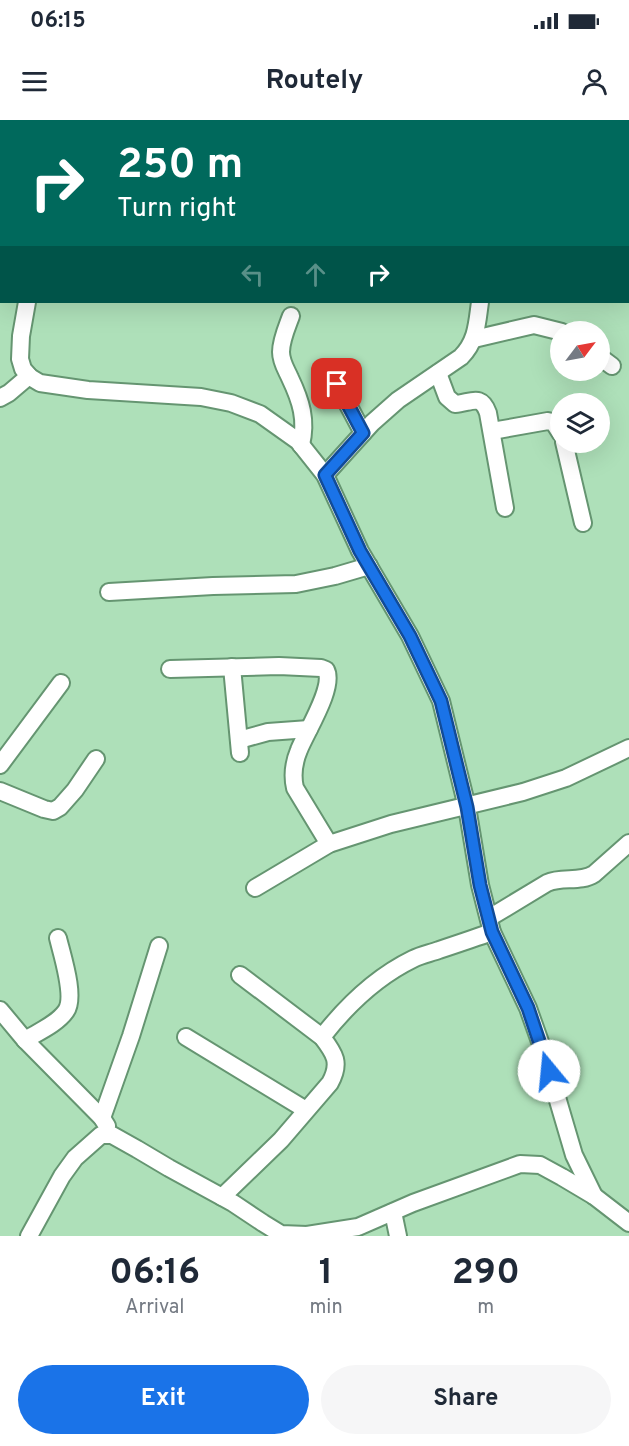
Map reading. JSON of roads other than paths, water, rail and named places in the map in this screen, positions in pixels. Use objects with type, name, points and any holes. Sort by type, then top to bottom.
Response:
[{"type":"street","points":[[27,303],[20,359],[23,369],[40,383],[88,390],[201,397],[231,403],[260,414],[298,441],[325,475],[360,551],[410,636],[441,701],[467,807],[480,885],[491,925],[528,1008],[544,1053],[574,1155],[594,1196]]},
{"type":"street","points":[[325,475],[372,423],[398,400],[469,349],[474,339],[480,303]]},
{"type":"street","points":[[291,316],[281,353],[283,364],[302,406],[304,430],[302,445]]},
{"type":"street","points":[[474,339],[534,326],[550,329]]},
{"type":"street","points":[[438,373],[447,397],[455,404],[477,400],[485,404],[505,508]]},
{"type":"street","points":[[0,398],[29,376]]},
{"type":"street","points":[[337,384],[363,433]]},
{"type":"street","points":[[492,431],[550,422]]},
{"type":"street","points":[[567,453],[583,522]]},
{"type":"street","points":[[109,592],[296,584],[369,567]]},
{"type":"street","points":[[170,669],[279,666],[326,670],[329,681],[298,752],[293,779],[294,788],[329,844]]},
{"type":"street","points":[[232,667],[239,746],[268,732],[309,729]]},
{"type":"street","points":[[0,765],[61,683]]},
{"type":"street","points":[[255,888],[329,844],[391,824],[523,792],[566,778],[629,747]]},
{"type":"street","points":[[0,791],[45,810],[53,811],[60,807],[75,790],[96,759]]},
{"type":"street","points":[[322,1037],[354,1001],[389,973],[414,958],[491,925],[554,880],[588,878],[629,843]]},
{"type":"street","points":[[25,1040],[63,1014],[71,1001],[58,938]]},
{"type":"street","points":[[102,1118],[159,946]]},
{"type":"street","points":[[222,1197],[281,1140],[330,1083],[336,1072],[336,1060],[322,1037],[240,975]]},
{"type":"street","points":[[0,1010],[25,1040],[102,1118],[112,1135],[222,1197],[281,1234],[307,1235],[358,1227],[413,1203],[520,1164],[540,1165],[594,1196],[629,1223]]},
{"type":"street","points":[[186,1037],[306,1110]]},
{"type":"street","points":[[29,1236],[62,1176],[75,1158],[101,1135],[112,1135]]},
{"type":"street","points":[[393,1212],[398,1236]]}]
